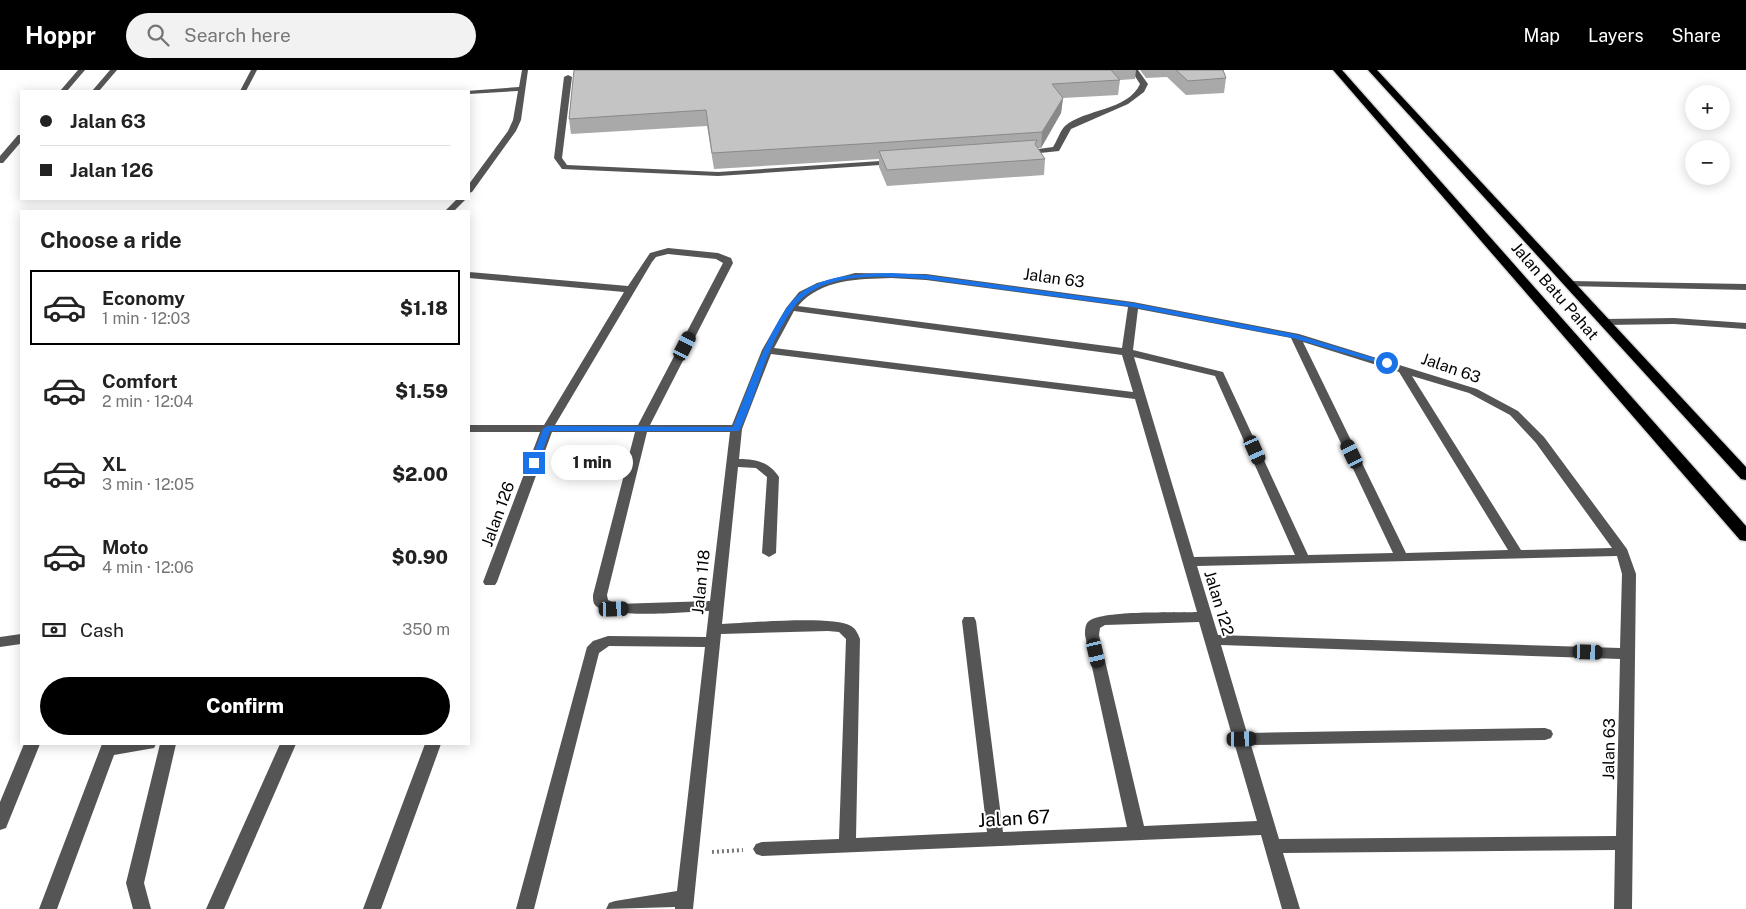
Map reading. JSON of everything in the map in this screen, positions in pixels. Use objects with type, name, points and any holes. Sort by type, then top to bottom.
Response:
[{"type":"highway","name":"Jalan Batu Pahat","points":[[1337,70],[1746,536]]},
{"type":"highway","name":"Jalan Batu Pahat","points":[[1372,70],[1746,476]]},
{"type":"street","points":[[64,90],[82,70]]},
{"type":"street","points":[[96,90],[114,70]]},
{"type":"street","points":[[244,90],[254,70]]},
{"type":"street","points":[[470,189],[512,131],[517,120],[524,70]]},
{"type":"street","points":[[1013,154],[1056,149],[1068,128],[1135,98],[1144,90],[1144,84],[1134,70]]},
{"type":"street","points":[[568,76],[558,158],[565,167],[718,174],[905,162]]},
{"type":"street","points":[[470,92],[521,89]]},
{"type":"street","points":[[0,161],[20,137]]},
{"type":"street","points":[[450,210],[461,200]]},
{"type":"street","name":"Jalan 126","points":[[490,582],[547,429],[648,260],[653,255],[668,252],[718,256],[728,260],[642,429]]},
{"type":"street","name":"Jalan 63","points":[[820,285],[855,276],[900,275],[1133,305],[1294,336],[1473,391],[1514,413],[1540,440],[1622,552],[1629,574],[1623,909]]},
{"type":"street","points":[[470,276],[629,289]]},
{"type":"street","points":[[1570,284],[1746,286]]},
{"type":"street","name":"Jalan 118","points":[[684,903],[736,429],[767,350],[791,308],[803,294],[820,285]]},
{"type":"street","name":"Jalan 122","points":[[1133,305],[1127,352],[1291,909]]},
{"type":"street","points":[[791,308],[1127,352],[1219,374],[1303,558]]},
{"type":"street","points":[[1605,322],[1674,321],[1746,326]]},
{"type":"street","points":[[1294,336],[1401,556]]},
{"type":"street","points":[[767,350],[1140,396]]},
{"type":"street","points":[[1402,368],[1517,554]]},
{"type":"street","points":[[470,428],[736,429]]},
{"type":"street","points":[[642,429],[600,594],[601,603],[614,609],[716,606]]},
{"type":"street","points":[[732,463],[759,464],[768,468],[773,476],[769,553]]},
{"type":"street","points":[[1188,562],[1622,552]]},
{"type":"street","points":[[1137,833],[1092,635],[1094,625],[1103,620],[1205,616]]},
{"type":"street","points":[[969,621],[996,840]]},
{"type":"street","points":[[525,909],[592,651],[598,645],[608,641],[713,636],[828,626],[843,627],[850,631],[853,639],[848,846]]},
{"type":"street","points":[[0,642],[20,640]]},
{"type":"street","points":[[1212,640],[1628,654]]},
{"type":"street","points":[[1242,739],[1545,734]]},
{"type":"street","points":[[0,823],[32,745]]},
{"type":"street","points":[[48,909],[109,747],[135,745]]},
{"type":"street","points":[[142,909],[135,883],[168,745]]},
{"type":"street","points":[[215,909],[288,745]]},
{"type":"street","points":[[372,909],[433,745]]},
{"type":"street","name":"Jalan 67","points":[[762,849],[1268,828]]},
{"type":"street","points":[[1273,846],[1624,843]]},
{"type":"street","points":[[615,909],[684,903]]},
{"type":"path","points":[[689,853],[762,849]]},
{"type":"building","points":[[574,70],[1111,70],[1120,80],[1052,84],[1063,98],[1042,132],[712,153],[706,110],[569,119]]},
{"type":"building","points":[[1176,70],[1223,70],[1226,78],[1188,81]]},
{"type":"building","points":[[1037,140],[1035,144],[1045,159],[887,170],[879,151]]},
{"type":"route","points":[[534,463],[547,429],[736,429],[767,350],[791,308],[803,294],[820,285],[855,276],[891,275],[926,277],[1133,305],[1294,336],[1387,363]]}]
